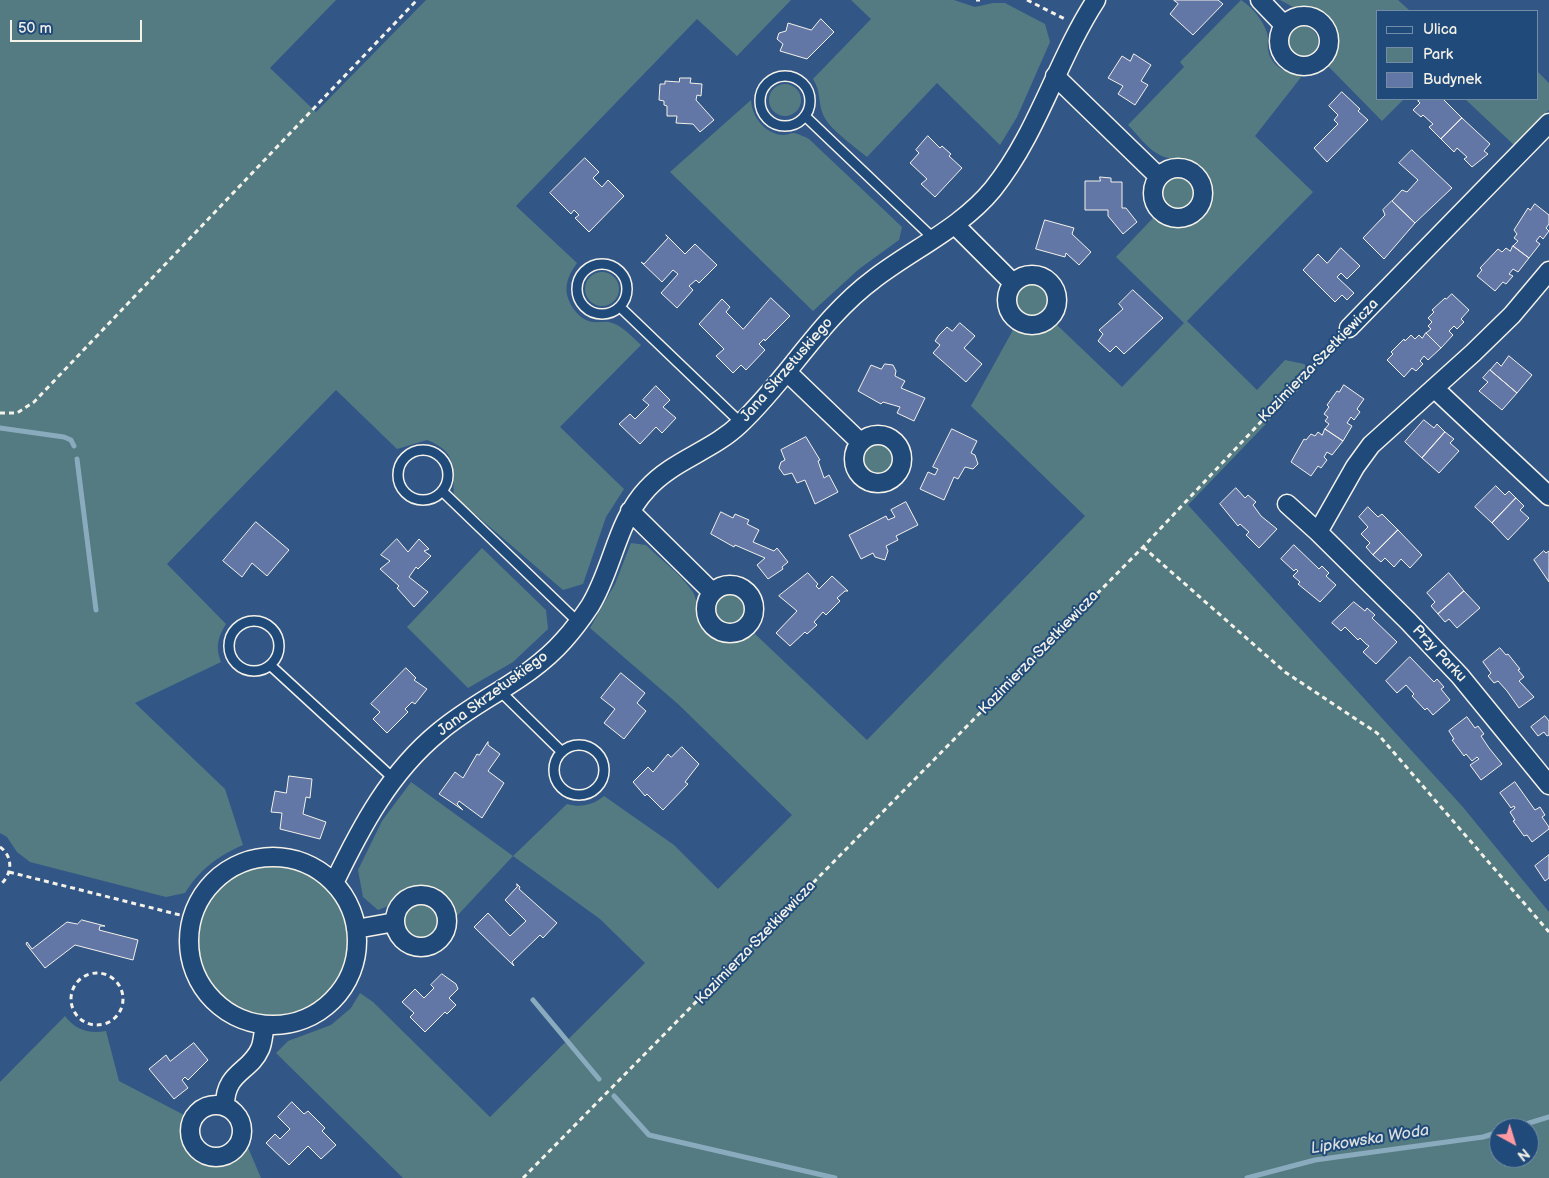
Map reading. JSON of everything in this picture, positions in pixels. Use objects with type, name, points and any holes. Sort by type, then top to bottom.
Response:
[{"type":"street","name":"Jana Skrzetuskiego","points":[[334,883],[360,830],[394,779],[411,759],[440,730],[501,692],[545,659],[578,622],[596,594],[630,511],[650,485],[670,467],[722,437],[741,423],[845,304],[873,280],[955,224],[992,190],[1018,153],[1079,26],[1096,0]]},
{"type":"street","points":[[1260,0],[1284,25]]},
{"type":"street","points":[[1055,76],[1159,177]]},
{"type":"street","name":"Kazimierza Szetkiewicza","points":[[1349,328],[1549,123]]},
{"type":"street","points":[[955,224],[1013,283]]},
{"type":"street","points":[[1318,532],[1355,467],[1371,445],[1512,315],[1549,271]]},
{"type":"street","points":[[787,372],[860,442]]},
{"type":"street","points":[[1434,388],[1549,496]]},
{"type":"street","name":"Przy Parku","points":[[1287,504],[1408,620],[1460,676],[1549,785]]},
{"type":"street","points":[[630,511],[712,592]]},
{"type":"street","points":[[261,857],[283,857],[300,860],[326,874],[346,897],[355,918],[358,941],[351,974],[345,986],[334,1000],[310,1017],[291,1025],[265,1026],[222,1008],[204,986],[192,966],[188,946],[192,918],[199,902],[212,884],[233,866],[261,857]]},
{"type":"street","points":[[356,929],[395,922]]},
{"type":"street","points":[[225,1105],[225,1093],[233,1080],[260,1050],[265,1026]]},
{"type":"lane","points":[[782,76],[798,79],[804,84],[810,98],[810,106],[804,116],[794,124],[786,126],[770,120],[761,106],[760,97],[768,82],[782,76]]},
{"type":"lane","points":[[804,116],[934,239]]},
{"type":"lane","points":[[603,264],[617,269],[626,280],[627,288],[627,295],[620,307],[608,314],[601,314],[594,313],[583,305],[578,292],[580,278],[584,272],[589,268],[603,264]]},
{"type":"lane","points":[[620,307],[741,423]]},
{"type":"lane","points":[[420,450],[428,451],[442,458],[448,473],[448,481],[442,491],[432,499],[424,500],[408,495],[399,481],[398,472],[406,457],[420,450]]},
{"type":"lane","points":[[442,491],[578,622]]},
{"type":"lane","points":[[259,622],[272,630],[279,644],[278,652],[270,665],[254,672],[238,666],[229,652],[229,643],[236,628],[243,624],[259,622]]},
{"type":"lane","points":[[270,665],[394,779]]},
{"type":"lane","points":[[501,692],[562,752]]},
{"type":"lane","points":[[584,745],[598,753],[604,768],[601,783],[596,789],[580,795],[571,794],[558,784],[554,766],[562,752],[568,747],[584,745]]},
{"type":"path","points":[[0,413],[17,413],[34,402],[417,0]]},
{"type":"path","points":[[1027,0],[1079,26]]},
{"type":"path","name":"Kazimierza Szetkiewicza","points":[[523,1178],[1143,547],[1349,328]]},
{"type":"path","points":[[1143,547],[1285,672],[1377,733],[1549,932]]},
{"type":"path","points":[[0,846],[8,856],[9,872],[0,886]]},
{"type":"path","points":[[9,872],[192,918]]},
{"type":"path","points":[[96,972],[110,976],[117,981],[123,994],[124,1002],[116,1018],[100,1026],[84,1022],[77,1016],[71,1003],[71,996],[73,987],[79,980],[96,972]]},
{"type":"green space","points":[[0,0],[336,0],[270,68],[316,112],[426,0],[791,0],[737,56],[697,19],[516,206],[577,263],[568,278],[566,289],[571,305],[578,314],[589,321],[609,322],[618,326],[641,345],[560,427],[624,489],[606,517],[583,584],[563,590],[454,496],[453,469],[449,455],[444,450],[427,440],[397,449],[336,390],[167,564],[226,624],[218,642],[221,662],[135,703],[225,789],[243,845],[210,864],[185,893],[166,897],[30,862],[17,852],[7,837],[0,833]]},
{"type":"green space","points":[[851,0],[954,0],[975,7],[993,3],[1005,3],[1045,24],[1050,42],[1017,117],[1000,145],[937,83],[867,157],[834,129],[823,115],[818,89],[813,79],[871,19]]},
{"type":"green space","points":[[1241,0],[1253,10],[1263,23],[1268,35],[1268,49],[1272,60],[1285,71],[1302,76],[1255,136],[1313,192],[1187,321],[1257,390],[1285,360],[1304,364],[1314,374],[1188,505],[1462,806],[1549,912],[1549,1178],[403,1178],[276,1053],[288,1041],[331,1025],[351,1008],[360,993],[373,1002],[490,1117],[645,963],[600,919],[513,856],[567,804],[587,805],[596,802],[604,796],[674,845],[718,889],[792,815],[678,704],[590,628],[615,584],[631,543],[646,545],[685,582],[695,596],[699,620],[708,635],[715,640],[731,643],[755,634],[867,740],[1085,516],[971,406],[1013,330],[1030,335],[1041,333],[1057,325],[1122,387],[1184,323],[1116,257],[1153,218],[1165,225],[1178,228],[1195,224],[1207,212],[1211,204],[1213,196],[1210,179],[1199,165],[1193,162],[1172,159],[1158,154],[1146,145],[1128,125],[1184,67],[1180,62]]},
{"type":"green space","points":[[1280,0],[1398,0],[1409,10],[1376,10],[1376,100],[1403,100],[1382,121],[1328,66],[1336,44],[1332,24],[1326,16],[1318,10],[1307,7],[1295,8]]},
{"type":"green space","points":[[1302,26],[1314,30],[1318,42],[1314,54],[1302,58],[1290,54],[1286,42],[1290,30]]},
{"type":"green space","points":[[1539,73],[1549,83],[1549,110],[1514,145],[1466,100],[1539,100]]},
{"type":"green space","points":[[785,84],[797,88],[801,100],[797,112],[785,116],[773,112],[769,100],[773,88]]},
{"type":"green space","points":[[751,100],[757,118],[765,128],[776,134],[794,133],[809,139],[902,227],[899,240],[859,269],[813,311],[670,172]]},
{"type":"green space","points":[[1178,178],[1190,182],[1194,194],[1190,206],[1178,210],[1166,206],[1162,194],[1166,182]]},
{"type":"green space","points":[[602,272],[614,277],[619,289],[614,301],[602,306],[590,301],[585,289],[590,277]]},
{"type":"green space","points":[[1032,284],[1044,288],[1048,300],[1044,312],[1032,316],[1020,312],[1016,300],[1020,288]]},
{"type":"green space","points":[[877,444],[889,448],[893,460],[889,472],[877,476],[865,472],[861,460],[865,448]]},
{"type":"green space","points":[[482,548],[546,610],[548,629],[513,662],[468,688],[407,627]]},
{"type":"green space","points":[[730,593],[742,597],[746,609],[742,621],[730,625],[718,621],[714,609],[718,597]]},
{"type":"green space","points":[[411,782],[513,856],[456,917],[442,896],[428,888],[412,889],[378,910],[363,897],[358,870],[382,821]]},
{"type":"green space","points":[[274,865],[303,871],[328,887],[344,912],[350,941],[344,970],[328,995],[303,1011],[274,1017],[245,1011],[220,995],[204,970],[198,941],[204,912],[220,887],[245,871]]},
{"type":"green space","points":[[422,905],[429,906],[434,910],[438,915],[438,929],[434,934],[429,938],[422,939],[415,938],[410,934],[406,929],[405,922],[406,915],[410,910],[415,906]]},
{"type":"green space","points":[[65,1016],[74,1025],[83,1030],[94,1032],[106,1031],[119,1081],[184,1115],[183,1131],[186,1144],[193,1153],[202,1160],[225,1161],[237,1155],[247,1145],[261,1178],[0,1178],[0,1082]]},
{"type":"building","points":[[1174,0],[1218,0],[1223,4],[1193,35],[1170,14],[1178,4]]},
{"type":"building","points":[[821,19],[834,32],[807,59],[780,51],[783,44],[777,39],[779,33],[786,31],[788,23],[811,30]]},
{"type":"building","points":[[1134,54],[1151,65],[1141,81],[1148,85],[1135,105],[1118,94],[1123,86],[1108,78],[1122,56],[1130,61]]},
{"type":"building","points":[[680,78],[691,78],[690,83],[702,84],[701,96],[697,95],[696,100],[714,120],[700,132],[693,124],[676,123],[677,116],[667,116],[667,106],[664,105],[664,101],[659,100],[660,84],[665,84],[665,81],[679,82]]},
{"type":"building","points":[[1342,92],[1360,109],[1358,111],[1368,120],[1327,162],[1314,148],[1338,124],[1334,120],[1338,115],[1329,106]]},
{"type":"building","points":[[1444,100],[1462,118],[1441,139],[1429,127],[1433,124],[1423,115],[1421,117],[1413,110],[1420,103],[1418,101]]},
{"type":"building","points":[[1462,118],[1490,144],[1484,151],[1488,154],[1472,167],[1464,159],[1467,157],[1457,148],[1454,152],[1441,139]]},
{"type":"building","points":[[928,136],[940,148],[942,146],[951,154],[949,156],[962,168],[935,197],[921,184],[927,179],[910,163],[919,153],[916,150]]},
{"type":"building","points":[[1412,150],[1452,188],[1415,223],[1392,201],[1402,190],[1407,192],[1418,180],[1399,163]]},
{"type":"building","points":[[585,158],[599,172],[593,178],[602,187],[608,180],[624,196],[589,232],[575,218],[579,215],[574,210],[571,214],[550,193]]},
{"type":"building","points":[[1100,177],[1111,178],[1111,182],[1122,182],[1122,208],[1126,208],[1137,222],[1123,234],[1108,216],[1108,210],[1085,210],[1085,181],[1100,181]]},
{"type":"building","points":[[1392,201],[1415,223],[1384,259],[1363,238],[1385,215],[1383,210]]},
{"type":"building","points":[[1535,204],[1549,215],[1549,224],[1546,228],[1549,231],[1543,239],[1540,236],[1536,241],[1540,244],[1529,258],[1513,246],[1518,241],[1514,238],[1517,234],[1514,230],[1528,208],[1530,210]]},
{"type":"building","points":[[1045,220],[1074,228],[1072,234],[1091,252],[1079,265],[1066,253],[1065,257],[1036,249]]},
{"type":"building","points":[[666,235],[685,254],[695,244],[717,265],[699,283],[696,280],[689,286],[693,290],[677,308],[661,293],[678,274],[673,270],[662,282],[641,262],[644,264],[668,238]]},
{"type":"building","points":[[1513,246],[1529,258],[1518,272],[1513,269],[1509,274],[1513,276],[1506,284],[1503,282],[1495,291],[1477,276],[1482,270],[1480,268],[1498,249],[1502,252],[1506,248],[1510,251]]},
{"type":"building","points":[[1341,248],[1360,266],[1347,279],[1341,273],[1337,277],[1354,293],[1347,300],[1342,295],[1335,302],[1303,270],[1318,254],[1327,263]]},
{"type":"building","points":[[1133,290],[1163,318],[1124,354],[1116,346],[1110,352],[1098,341],[1103,334],[1099,330],[1123,309],[1119,304]]},
{"type":"building","points":[[1452,294],[1469,310],[1461,319],[1464,322],[1457,329],[1454,326],[1449,331],[1453,335],[1441,348],[1426,333],[1431,329],[1428,326],[1432,322],[1428,318],[1434,312],[1432,310]]},
{"type":"building","points":[[771,298],[790,316],[765,341],[764,339],[759,344],[765,350],[746,370],[741,365],[733,373],[716,356],[724,349],[699,324],[722,299],[730,307],[726,312],[743,329]]},
{"type":"building","points":[[960,323],[975,336],[964,348],[982,364],[966,382],[933,353],[940,345],[935,341],[939,335],[947,327],[952,331]]},
{"type":"building","points":[[1426,333],[1441,348],[1428,360],[1424,356],[1420,361],[1423,364],[1416,371],[1412,368],[1404,377],[1387,360],[1393,354],[1391,352],[1411,335],[1415,339],[1419,335],[1422,338]]},
{"type":"building","points":[[1509,356],[1532,375],[1517,393],[1490,370],[1497,362],[1501,366]]},
{"type":"building","points":[[885,364],[893,365],[896,371],[895,376],[905,381],[901,388],[925,398],[914,421],[897,413],[900,407],[883,402],[881,404],[858,391],[871,365],[881,369]]},
{"type":"building","points":[[1490,370],[1517,393],[1502,410],[1479,391],[1488,382],[1483,378]]},
{"type":"building","points":[[1344,385],[1364,399],[1357,409],[1360,412],[1354,420],[1351,417],[1347,423],[1352,426],[1343,441],[1325,429],[1329,424],[1325,421],[1328,417],[1324,414],[1329,407],[1327,405]]},
{"type":"building","points":[[656,386],[670,400],[663,407],[676,418],[662,433],[656,427],[640,444],[619,424],[630,414],[635,419],[649,405],[643,400]]},
{"type":"building","points":[[1424,420],[1434,428],[1437,424],[1445,432],[1422,458],[1405,442]]},
{"type":"building","points":[[952,429],[977,441],[971,453],[975,455],[978,464],[973,469],[965,467],[958,479],[954,477],[944,500],[920,489],[928,472],[935,475],[938,469],[933,467]]},
{"type":"building","points":[[1325,429],[1343,441],[1332,455],[1327,452],[1324,457],[1327,460],[1321,468],[1318,466],[1311,476],[1291,462],[1304,439],[1306,440],[1311,434],[1315,436],[1318,432],[1322,435]]},
{"type":"building","points":[[1445,432],[1454,439],[1450,443],[1459,451],[1439,473],[1422,458]]},
{"type":"building","points":[[806,437],[820,460],[818,461],[824,478],[829,475],[838,492],[815,504],[805,480],[797,483],[792,473],[784,475],[779,468],[781,462],[785,460],[781,450]]},
{"type":"building","points":[[1496,486],[1505,495],[1509,491],[1516,498],[1492,523],[1475,507]]},
{"type":"building","points":[[1236,488],[1245,498],[1248,495],[1256,502],[1253,505],[1261,516],[1277,529],[1259,548],[1246,535],[1249,532],[1240,524],[1238,526],[1220,504]]},
{"type":"building","points":[[1516,498],[1524,506],[1520,510],[1529,518],[1508,540],[1492,523]]},
{"type":"building","points":[[906,502],[918,525],[896,536],[898,540],[886,546],[888,551],[885,560],[875,557],[873,553],[861,559],[849,535],[886,516],[888,520],[895,517],[891,510]]},
{"type":"building","points":[[1368,507],[1378,517],[1382,514],[1398,530],[1373,555],[1366,547],[1370,543],[1361,534],[1368,527],[1359,517]]},
{"type":"building","points":[[721,512],[733,518],[735,514],[749,520],[747,524],[759,530],[753,542],[774,551],[777,548],[788,562],[782,567],[783,569],[768,579],[757,565],[765,558],[735,545],[734,547],[711,534]]},
{"type":"building","points":[[256,522],[289,550],[267,576],[252,563],[242,577],[223,561]]},
{"type":"building","points":[[1398,530],[1422,555],[1410,568],[1401,559],[1394,567],[1385,558],[1381,562],[1373,555]]},
{"type":"building","points":[[397,539],[408,552],[419,539],[429,549],[424,551],[431,556],[418,569],[416,567],[409,577],[428,592],[414,607],[397,588],[399,586],[380,569],[390,561],[381,555]]},
{"type":"building","points":[[1294,545],[1319,569],[1322,566],[1329,573],[1326,576],[1336,585],[1320,602],[1298,584],[1300,582],[1293,576],[1298,571],[1296,569],[1294,571],[1281,559]]},
{"type":"building","points":[[1544,551],[1546,553],[1549,551],[1549,582],[1534,560]]},
{"type":"building","points":[[808,573],[818,584],[816,586],[819,589],[832,576],[848,591],[845,591],[837,598],[840,601],[826,615],[823,612],[814,622],[817,625],[807,634],[805,632],[790,646],[776,633],[797,611],[779,596]]},
{"type":"building","points":[[1449,573],[1464,591],[1438,614],[1431,606],[1435,602],[1427,593]]},
{"type":"building","points":[[1464,591],[1480,608],[1457,628],[1449,619],[1445,622],[1438,614]]},
{"type":"building","points":[[1354,602],[1365,611],[1367,608],[1375,615],[1372,618],[1397,642],[1376,664],[1363,652],[1369,646],[1360,638],[1358,640],[1345,627],[1341,631],[1332,623]]},
{"type":"building","points":[[1500,648],[1506,655],[1508,654],[1520,669],[1518,670],[1524,677],[1519,681],[1534,697],[1519,708],[1498,681],[1494,683],[1488,676],[1491,673],[1483,662]]},
{"type":"building","points":[[1410,657],[1434,682],[1437,679],[1444,687],[1441,689],[1450,700],[1433,715],[1427,708],[1425,710],[1412,696],[1414,694],[1406,685],[1397,693],[1386,681]]},
{"type":"building","points":[[406,668],[416,678],[414,680],[427,689],[415,704],[412,702],[405,709],[408,712],[387,733],[373,719],[380,712],[371,704]]},
{"type":"building","points":[[621,673],[645,693],[637,703],[646,711],[624,739],[604,723],[615,709],[601,698]]},
{"type":"building","points":[[1545,716],[1549,721],[1549,735],[1547,736],[1544,732],[1538,736],[1531,727]]},
{"type":"building","points":[[1467,717],[1475,728],[1478,726],[1484,734],[1481,736],[1502,764],[1481,780],[1470,765],[1479,759],[1477,757],[1472,761],[1466,754],[1464,756],[1452,740],[1454,739],[1449,731]]},
{"type":"building","points":[[488,742],[488,745],[500,754],[488,771],[504,783],[482,818],[459,801],[457,804],[463,810],[439,794],[455,772],[463,778],[477,754],[479,755]]},
{"type":"building","points":[[682,747],[699,764],[685,782],[688,784],[663,810],[647,794],[645,796],[633,782],[648,767],[653,772],[668,754],[671,757]]},
{"type":"building","points":[[289,776],[312,779],[310,798],[306,797],[303,814],[326,822],[320,839],[280,829],[282,813],[271,812],[275,791],[286,793]]},
{"type":"building","points":[[1515,782],[1535,810],[1540,807],[1545,815],[1542,817],[1549,827],[1532,842],[1527,835],[1524,836],[1513,821],[1515,820],[1510,812],[1515,808],[1514,806],[1511,808],[1500,793]]},
{"type":"building","points":[[1549,855],[1549,878],[1545,881],[1535,866]]},
{"type":"building","points":[[517,884],[520,887],[519,889],[557,923],[543,938],[540,935],[512,962],[514,966],[474,927],[488,913],[510,936],[526,921],[505,900],[517,887]]},
{"type":"building","points":[[82,920],[105,926],[100,926],[99,930],[138,940],[133,960],[75,945],[45,968],[26,944],[27,942],[32,949],[67,922],[77,924]]},
{"type":"building","points":[[442,974],[456,984],[458,989],[449,998],[456,1005],[447,1014],[445,1012],[425,1032],[410,1017],[414,1013],[402,1002],[415,989],[424,998],[434,988],[431,985]]},
{"type":"building","points":[[194,1043],[208,1060],[188,1080],[185,1077],[182,1080],[188,1088],[174,1099],[149,1069],[166,1055],[170,1061]]},
{"type":"building","points":[[292,1102],[304,1114],[308,1111],[325,1128],[322,1131],[336,1145],[321,1159],[308,1146],[289,1165],[266,1143],[275,1134],[280,1139],[290,1129],[278,1117]]},
{"type":"waterway","points":[[0,428],[64,437],[71,440],[74,446]]},
{"type":"waterway","points":[[77,459],[96,610]]},
{"type":"waterway","points":[[533,1000],[599,1079]]},
{"type":"waterway","points":[[614,1096],[649,1135],[835,1178]]},
{"type":"waterway","name":"Lipkowska Woda","points":[[1539,1120],[1549,1117]]},
{"type":"waterway","name":"Lipkowska Woda","points":[[1247,1178],[1315,1160],[1489,1135]]}]
